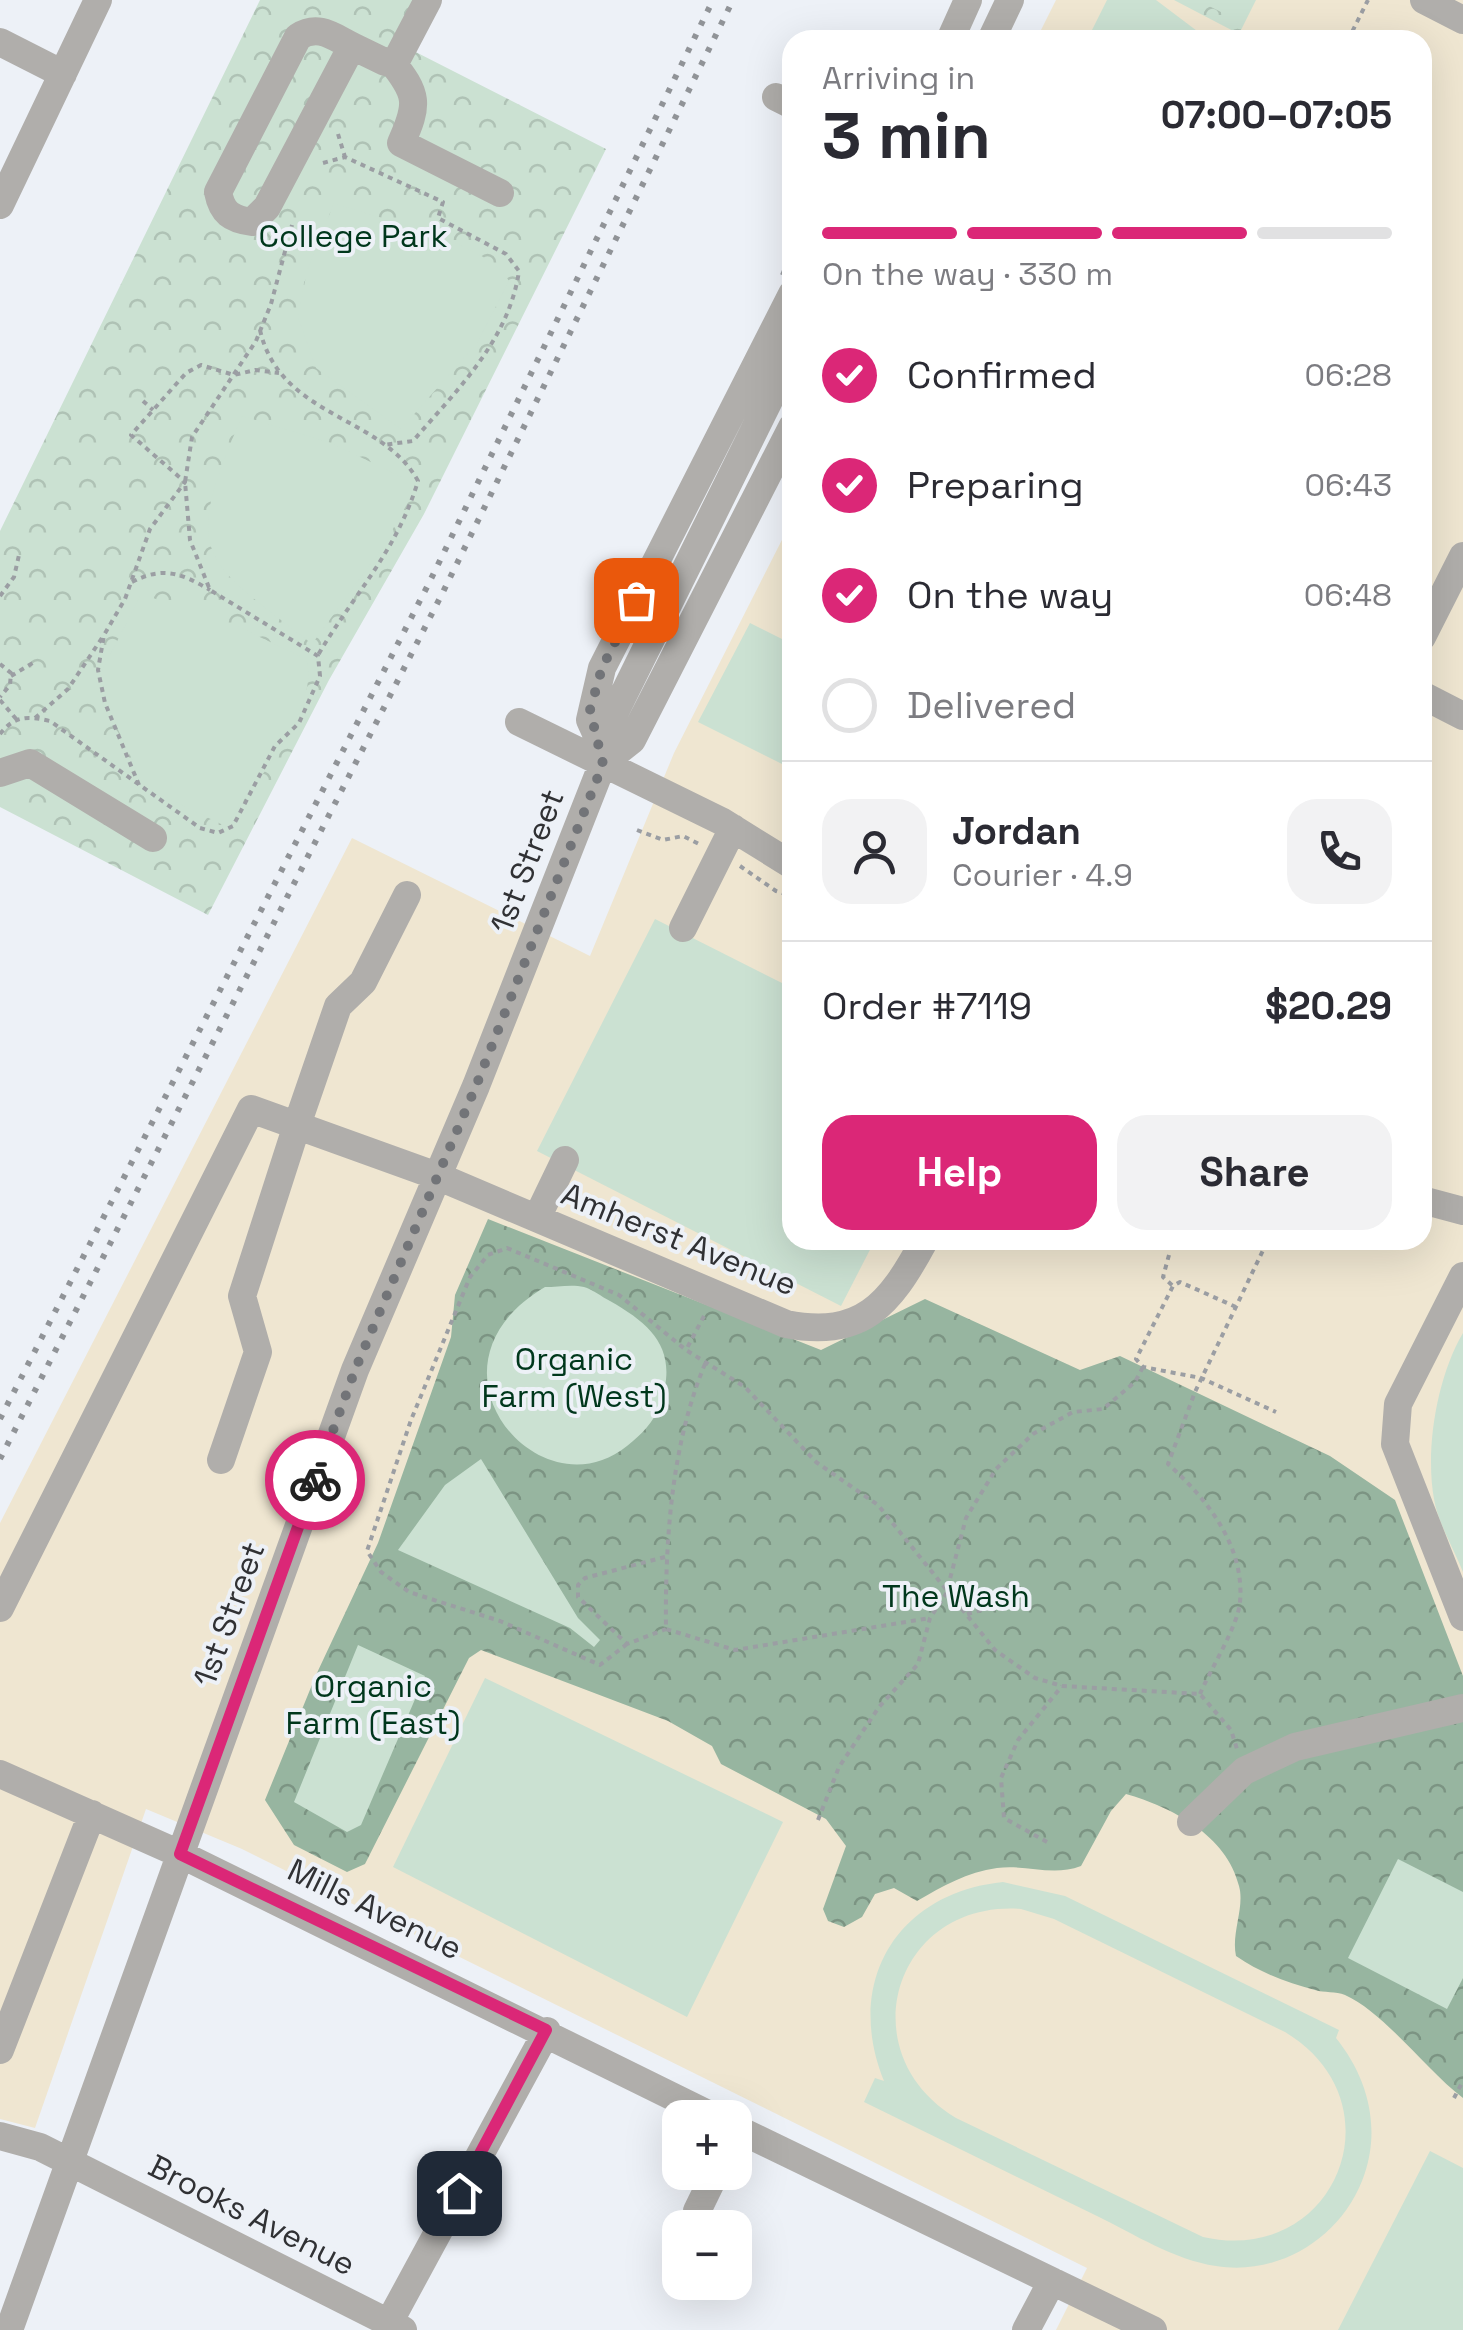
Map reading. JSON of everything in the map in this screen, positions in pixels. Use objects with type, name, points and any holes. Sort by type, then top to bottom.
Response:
[{"type":"street","points":[[0,205],[98,0]]},
{"type":"street","points":[[391,61],[397,59],[428,0]]},
{"type":"street","points":[[954,30],[968,0]]},
{"type":"street","points":[[995,30],[1010,0]]},
{"type":"street","points":[[1424,0],[1463,20]]},
{"type":"street","points":[[352,46],[268,206],[252,222],[233,219],[221,207],[218,192],[298,38],[310,30],[320,30],[391,61],[410,84],[416,111],[401,143],[500,193]]},
{"type":"street","points":[[0,42],[63,74]]},
{"type":"street","points":[[603,757],[590,720],[602,668],[782,314]]},
{"type":"street","name":"1st Street","points":[[9,2330],[355,1370],[437,1176],[603,757],[607,728],[782,374]]},
{"type":"street","name":"1st Street","points":[[603,757],[632,740],[782,447]]},
{"type":"street","points":[[1432,617],[1463,556]]},
{"type":"street","points":[[1432,701],[1463,716]]},
{"type":"street","points":[[518,722],[603,757],[782,859]]},
{"type":"street","points":[[0,774],[30,763],[153,838]]},
{"type":"street","points":[[683,928],[733,828]]},
{"type":"street","points":[[221,1460],[258,1352],[242,1296],[298,1125],[338,1006],[364,982],[406,896]]},
{"type":"street","name":"Amherst Avenue","points":[[0,1608],[252,1110],[437,1176],[786,1324],[831,1328],[873,1312],[889,1299],[919,1250]]},
{"type":"street","points":[[537,1218],[565,1160]]},
{"type":"street","points":[[1432,1202],[1463,1210]]},
{"type":"street","points":[[1463,1276],[1398,1404],[1393,1424],[1395,1444],[1463,1617]]},
{"type":"street","points":[[1191,1822],[1244,1771],[1295,1747],[1463,1708]]},
{"type":"street","name":"Mills Avenue","points":[[0,1774],[180,1854],[546,2030],[681,2100]]},
{"type":"street","points":[[0,2050],[92,1814]]},
{"type":"street","points":[[392,2328],[546,2030]]},
{"type":"street","name":"Mills Avenue","points":[[752,2136],[1153,2330]]},
{"type":"street","name":"Brooks Avenue","points":[[1,2138],[40,2147],[392,2328]]},
{"type":"street","points":[[1026,2330],[1052,2281]]},
{"type":"path","points":[[1353,30],[1368,0]]},
{"type":"path","points":[[338,134],[345,157]]},
{"type":"path","points":[[324,163],[345,157],[443,202],[438,218],[506,254],[519,272],[515,297],[492,346],[413,441],[382,445]]},
{"type":"path","points":[[210,590],[190,540],[185,482],[192,437],[260,330],[292,225]]},
{"type":"path","points":[[0,734],[17,720],[35,718],[50,722],[200,828],[218,833],[233,826],[275,746],[298,722],[320,676],[318,656],[344,609],[383,563],[406,520],[418,481],[406,459],[312,402],[279,374],[266,355],[260,330]]},
{"type":"path","points":[[185,482],[131,435],[186,373],[201,365],[234,375],[255,370],[279,374]]},
{"type":"path","points":[[143,401],[153,410]]},
{"type":"path","points":[[35,718],[68,689],[104,636],[131,582],[150,528],[185,482]]},
{"type":"path","points":[[0,596],[14,577],[20,556]]},
{"type":"path","points":[[131,582],[153,571],[180,572],[318,656]]},
{"type":"path","points":[[104,636],[98,670],[104,703],[140,785]]},
{"type":"path","points":[[17,720],[0,698],[11,676],[36,661]]},
{"type":"path","points":[[0,664],[11,676]]},
{"type":"path","points":[[637,830],[663,840],[684,836],[706,847]]},
{"type":"path","points":[[732,861],[782,893]]},
{"type":"path","points":[[930,1618],[735,1650],[666,1630],[628,1644],[600,1665],[500,1621],[409,1592],[381,1572],[366,1551],[411,1420],[470,1277],[488,1255],[507,1248],[619,1295],[705,1364],[745,1387],[816,1462],[878,1506],[995,1650],[1035,1678],[1062,1686],[1200,1694],[1230,1730],[1244,1771]]},
{"type":"path","points":[[1200,1694],[1240,1604],[1233,1545],[1195,1489],[1168,1464],[1194,1392],[1263,1250]]},
{"type":"path","points":[[1169,1255],[1163,1277],[1172,1286]]},
{"type":"path","points":[[1236,1307],[1180,1282],[1172,1286],[1137,1349],[1136,1358],[1143,1368],[1202,1378],[1276,1412]]},
{"type":"path","points":[[686,1350],[714,1294]]},
{"type":"path","points":[[666,1630],[665,1557],[692,1396],[705,1364]]},
{"type":"path","points":[[818,1820],[839,1767],[879,1707],[918,1664],[930,1618],[946,1594],[966,1518],[996,1470],[1046,1426],[1073,1412],[1103,1409],[1135,1382],[1143,1368]]},
{"type":"path","points":[[628,1644],[578,1597],[578,1585],[585,1578],[665,1557]]},
{"type":"path","points":[[968,1614],[1001,1604],[1031,1605]]},
{"type":"path","points":[[1047,1842],[1004,1818],[1001,1778],[1018,1740],[1062,1686]]},
{"type":"path","points":[[1454,2098],[1463,2082]]},
{"type":"shaded area","points":[[1056,0],[1463,0],[1463,2330],[1056,2330],[1087,2268],[242,1849],[146,1809],[35,2128],[0,2119],[0,1523],[352,838],[590,956],[674,753],[782,540],[782,1250],[1432,1250],[1432,30],[1041,30]]},
{"type":"green space","name":"College Park","points":[[260,0],[417,0],[396,42],[606,149],[424,514],[329,680],[208,915],[0,807],[0,531]]},
{"type":"green space","points":[[1107,0],[1156,0],[1196,30],[1092,30]]},
{"type":"green space","points":[[1174,0],[1256,0],[1241,30],[1231,30]]},
{"type":"green space","points":[[1197,0],[1242,0],[1233,18]]},
{"type":"green space","points":[[334,203],[456,243],[497,267],[509,281],[477,343],[401,429],[316,368],[298,317],[307,271]]},
{"type":"green space","points":[[242,416],[331,443],[404,478],[410,499],[382,548],[312,644],[245,591],[224,570],[212,550],[208,527],[212,499]]},
{"type":"green space","points":[[141,594],[237,626],[306,659],[308,678],[295,722],[225,826],[145,787],[96,683]]},
{"type":"green space","points":[[750,623],[782,639],[782,764],[698,722]]},
{"type":"green space","points":[[655,919],[782,983],[782,1250],[870,1250],[841,1306],[537,1151]]},
{"type":"green space","name":"The Wash","points":[[488,1219],[821,1350],[925,1299],[1080,1370],[1120,1356],[1330,1456],[1395,1500],[1463,1676],[1463,2098],[1360,2003],[1341,1994],[1284,1980],[1236,1956],[1240,1894],[1233,1868],[1210,1838],[1161,1807],[1126,1794],[1111,1811],[1081,1866],[1060,1870],[986,1870],[956,1880],[917,1901],[894,1888],[875,1894],[862,1917],[844,1927],[828,1921],[823,1909],[846,1846],[826,1819],[721,1764],[712,1746],[668,1721],[481,1650],[469,1658],[365,1864],[347,1872],[294,1845],[265,1800],[316,1675],[378,1543],[451,1337],[455,1295]]},
{"type":"green space","name":"Organic Farm (West)","points":[[579,1286],[594,1291],[639,1320],[659,1342],[664,1355],[665,1386],[654,1417],[627,1446],[593,1463],[558,1462],[527,1448],[503,1423],[489,1391],[489,1355],[506,1319],[545,1287]]},
{"type":"green space","points":[[1463,1333],[1463,1572],[1436,1508],[1431,1458],[1440,1392]]},
{"type":"green space","points":[[481,1459],[578,1618],[600,1640],[594,1647],[570,1628],[398,1550],[445,1485]]},
{"type":"green space","name":"Organic Farm (East)","points":[[358,1645],[425,1676],[361,1825],[347,1832],[294,1802]]},
{"type":"green space","points":[[485,1678],[783,1822],[687,2017],[393,1867]]},
{"type":"green space","points":[[1398,1859],[1463,1892],[1463,1978],[1447,2009],[1348,1958]]},
{"type":"green space","points":[[1003,1882],[1065,1896],[1339,2030],[1336,2038],[1364,2088],[1371,2143],[1362,2181],[1338,2220],[1304,2249],[1283,2259],[1239,2268],[1200,2263],[1155,2246],[864,2102],[875,2078],[884,2081],[873,2045],[871,2010],[876,1978],[888,1949],[908,1924],[934,1904],[966,1890]],"holes":[[[1021,1909],[1054,1919],[1285,2032],[1321,2062],[1340,2098],[1346,2136],[1338,2172],[1318,2204],[1288,2227],[1250,2240],[1203,2237],[956,2118],[923,2090],[903,2057],[896,2021],[900,1986],[916,1954],[942,1929],[977,1913]]]},
{"type":"green space","points":[[1430,2151],[1463,2168],[1463,2330],[1338,2330]]},
{"type":"railway","points":[[0,1419],[429,583],[713,0]]},
{"type":"railway","points":[[0,1459],[443,592],[733,0]]},
{"type":"way so far","points":[[315,1480],[355,1370],[476,1086],[603,764],[604,751],[590,720],[590,710],[602,668],[636,600]]},
{"type":"route","points":[[315,1480],[180,1854],[546,2030],[459,2193]]}]
